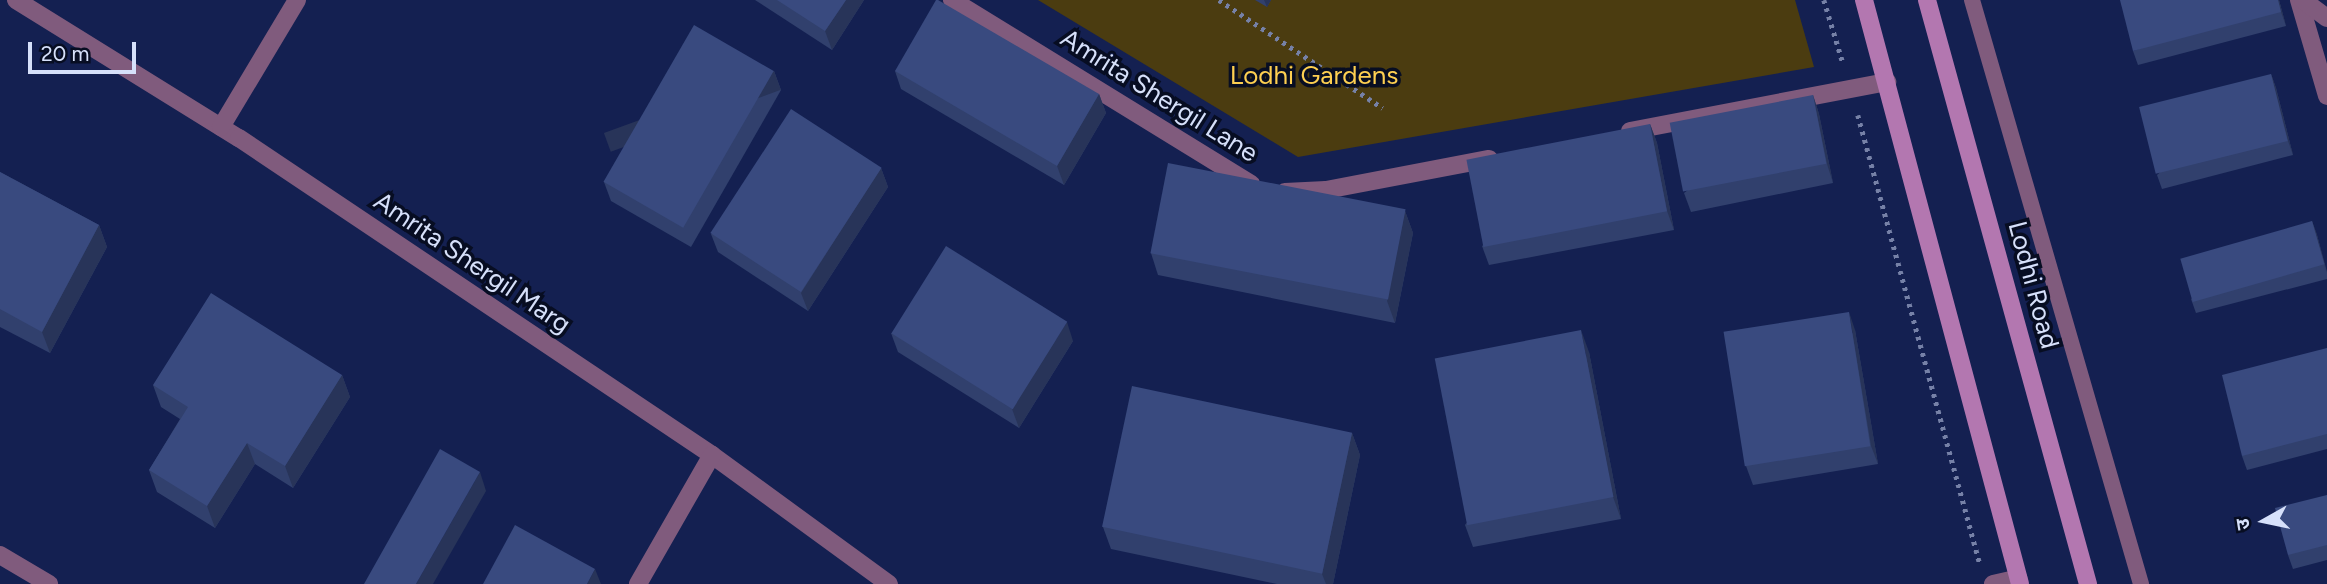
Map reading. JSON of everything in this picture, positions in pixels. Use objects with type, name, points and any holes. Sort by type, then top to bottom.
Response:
[{"type":"main road","points":[[1864,0],[2019,581]]},
{"type":"main road","name":"Lodhi Road","points":[[1927,0],[2088,584]]},
{"type":"street","name":"Amrita Shergil Marg","points":[[16,0],[221,127],[712,455],[890,584]]},
{"type":"street","points":[[221,127],[297,0]]},
{"type":"street","name":"Amrita Shergil Lane","points":[[952,0],[1228,175],[1259,187],[1326,190],[1505,155]]},
{"type":"street","points":[[2301,0],[2327,18]]},
{"type":"street","points":[[2301,0],[2327,96]]},
{"type":"street","points":[[1615,134],[1887,82]]},
{"type":"street","points":[[638,584],[712,455]]},
{"type":"street","points":[[0,555],[49,584]]},
{"type":"street","points":[[1988,577],[2019,581]]},
{"type":"lane","points":[[1972,0],[2141,584]]},
{"type":"path","points":[[1219,0],[1383,108]]},
{"type":"path","points":[[1824,0],[1988,577]]},
{"type":"green space","name":"Lodhi Gardens","points":[[1038,0],[1795,0],[1814,67],[1298,157]]},
{"type":"building","points":[[777,0],[846,0],[825,31]]},
{"type":"building","points":[[936,0],[1099,94],[1057,166],[895,71]]},
{"type":"building","points":[[2120,0],[2278,0],[2281,12],[2133,51]]},
{"type":"building","points":[[694,25],[774,71],[683,228],[604,182]]},
{"type":"building","points":[[2271,74],[2288,141],[2156,174],[2139,107]]},
{"type":"building","points":[[1813,95],[1826,164],[1683,192],[1670,123]]},
{"type":"building","points":[[791,109],[882,168],[801,292],[710,233]]},
{"type":"building","points":[[1650,124],[1667,211],[1483,247],[1466,160]]},
{"type":"building","points":[[1168,163],[1406,209],[1388,299],[1150,253]]},
{"type":"building","points":[[0,172],[99,225],[42,332],[0,309]]},
{"type":"building","points":[[2312,221],[2324,264],[2193,302],[2180,259]]},
{"type":"building","points":[[946,246],[1067,322],[1013,409],[891,333]]},
{"type":"building","points":[[211,293],[342,375],[285,466],[247,443],[207,506],[149,470],[188,407],[153,385]]},
{"type":"building","points":[[1849,312],[1870,446],[1745,466],[1724,332]]},
{"type":"building","points":[[1581,330],[1613,497],[1467,525],[1435,358]]},
{"type":"building","points":[[2327,348],[2327,434],[2242,456],[2222,375]]},
{"type":"building","points":[[1132,386],[1352,433],[1322,574],[1102,527]]},
{"type":"building","points":[[440,449],[480,472],[416,584],[364,584]]},
{"type":"building","points":[[2327,495],[2327,545],[2288,555],[2275,508]]},
{"type":"building","points":[[515,525],[595,569],[587,584],[483,584]]}]
